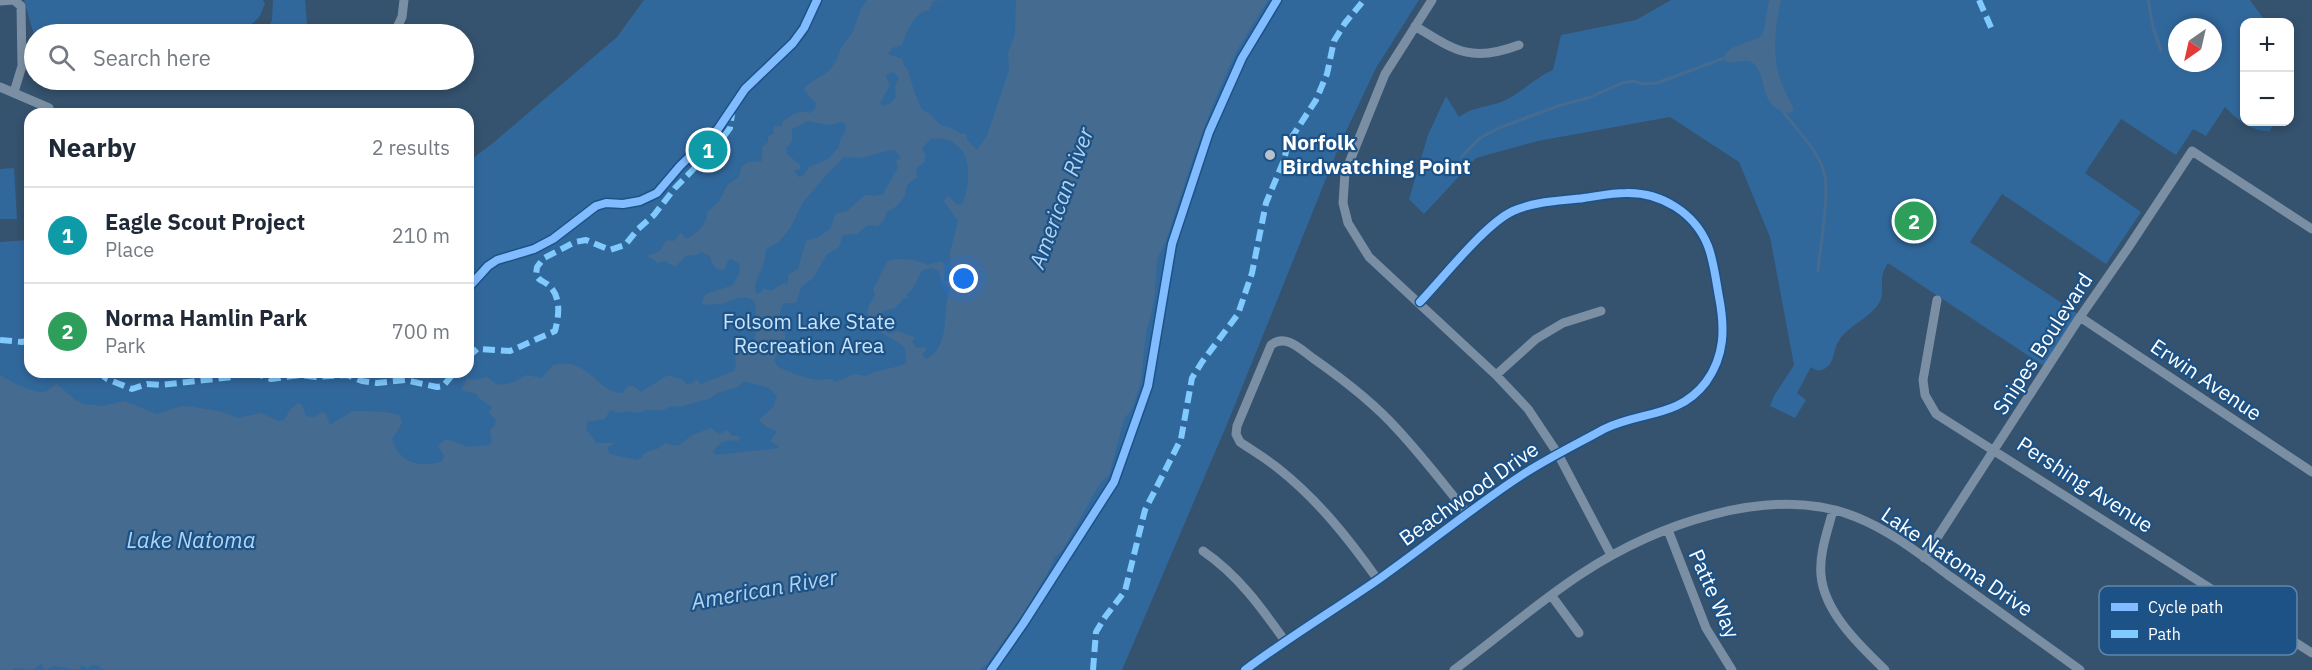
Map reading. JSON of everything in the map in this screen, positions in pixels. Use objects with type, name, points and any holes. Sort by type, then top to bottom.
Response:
[{"type":"street","points":[[399,24],[404,0]]},
{"type":"street","points":[[1432,0],[1385,74],[1345,173],[1343,202],[1348,223],[1369,257],[1420,302],[1528,409],[1558,454],[1611,555]]},
{"type":"street","points":[[0,1],[15,1],[22,8],[22,66],[14,93]]},
{"type":"street","points":[[1415,26],[1463,53],[1480,55],[1497,53],[1519,45]]},
{"type":"street","points":[[0,87],[49,108]]},
{"type":"street","name":"Snipes Boulevard","points":[[1924,558],[2080,317],[2192,151],[2312,229]]},
{"type":"street","name":"Beachwood Drive","points":[[1245,670],[1378,580],[1523,474],[1608,427],[1665,412],[1680,405],[1700,388],[1711,374],[1721,349],[1723,324],[1711,255],[1705,239],[1695,224],[1675,206],[1659,198],[1641,194],[1623,193],[1528,206],[1505,216],[1491,226],[1420,302]]},
{"type":"street","name":"Pershing Avenue","points":[[1937,300],[1923,380],[1928,402],[1942,419],[1995,450],[2207,586]]},
{"type":"street","points":[[1496,375],[1536,339],[1563,322],[1600,311]]},
{"type":"street","name":"Erwin Avenue","points":[[2080,317],[2312,472]]},
{"type":"street","points":[[1378,580],[1353,545],[1324,511],[1279,469],[1240,442],[1236,434],[1237,426],[1271,345],[1276,341],[1287,340],[1342,379],[1375,408],[1398,429],[1468,514]]},
{"type":"street","name":"Lake Natoma Drive","points":[[1454,670],[1551,595],[1611,555],[1668,530],[1714,514],[1751,507],[1788,504],[1833,510],[1855,516],[1876,526],[2080,670]]},
{"type":"street","points":[[1833,510],[1821,559],[1823,588],[1842,621],[1885,670]]},
{"type":"street","name":"Patte Way","points":[[1668,530],[1706,628],[1732,670]]},
{"type":"street","points":[[1203,551],[1235,576],[1260,605],[1285,641]]},
{"type":"street","points":[[1551,595],[1579,633]]},
{"type":"street","name":"Pershing Avenue","points":[[2297,643],[2312,653]]},
{"type":"green space","points":[[24,0],[263,0],[265,4],[259,17],[250,24],[31,24]]},
{"type":"green space","points":[[273,0],[305,0],[307,24],[270,24]]},
{"type":"green space","name":"Lake Natoma","points":[[644,0],[1419,0],[1376,68],[1340,144],[1230,417],[1122,670],[0,670],[0,242],[24,240],[24,378],[474,378],[474,157],[617,37]]},
{"type":"green space","points":[[1671,0],[2250,0],[2263,18],[2240,18],[2240,120],[2225,107],[2206,136],[2193,129],[2176,155],[2121,119],[2085,173],[2141,212],[2106,264],[2002,194],[1970,242],[2078,314],[2044,366],[1888,263],[1884,269],[1879,303],[1875,309],[1842,336],[1827,367],[1819,370],[1811,367],[1797,393],[1806,400],[1795,418],[1770,406],[1794,365],[1770,237],[1739,162],[1670,117],[1538,141],[1476,158],[1424,214],[1409,199],[1428,135],[1446,96],[1459,117],[1472,110],[1503,101],[1553,70],[1561,35],[1636,20]]},
{"type":"green space","points":[[2249,126],[2273,126],[2269,131]]},
{"type":"green space","points":[[14,168],[17,219],[0,219],[0,169]]},
{"type":"water","name":"Lake Natoma","points":[[867,0],[943,0],[933,1],[929,10],[919,14],[908,29],[902,45],[892,48],[888,54],[902,59],[922,110],[930,114],[939,124],[966,134],[967,140],[977,150],[987,136],[1009,70],[1008,53],[1015,34],[1016,0],[1268,0],[1239,47],[1217,94],[1166,241],[1157,259],[1155,293],[1146,332],[1141,382],[1132,409],[1124,419],[1109,475],[1100,483],[1067,542],[1060,553],[1055,556],[1023,614],[987,664],[979,670],[104,670],[92,665],[87,669],[82,665],[79,670],[55,666],[45,670],[41,664],[32,670],[15,668],[0,670],[0,375],[41,392],[57,384],[75,400],[84,404],[103,406],[124,401],[157,414],[181,406],[223,412],[237,418],[261,413],[279,421],[284,420],[298,403],[302,405],[306,416],[314,417],[322,412],[326,414],[330,425],[353,411],[399,415],[402,423],[392,439],[395,447],[405,459],[425,464],[442,462],[444,456],[438,446],[446,439],[468,447],[488,445],[492,442],[490,430],[496,421],[489,412],[492,407],[476,394],[461,390],[467,378],[477,380],[486,377],[495,383],[507,384],[526,375],[542,378],[553,365],[566,364],[585,371],[613,392],[622,393],[631,386],[641,392],[668,375],[681,379],[687,384],[693,383],[696,379],[701,384],[734,371],[736,365],[734,348],[749,350],[753,347],[756,324],[754,301],[740,297],[720,304],[704,305],[702,302],[706,294],[733,285],[739,273],[740,264],[732,259],[728,260],[724,270],[718,269],[710,256],[702,252],[686,256],[675,267],[665,261],[656,263],[647,256],[660,251],[666,240],[674,241],[681,233],[686,239],[698,231],[708,211],[719,201],[728,184],[739,177],[742,166],[748,162],[762,161],[762,147],[768,142],[768,136],[773,134],[774,126],[781,127],[783,121],[793,115],[799,112],[810,113],[815,109],[816,103],[804,90],[806,86],[830,70],[841,48],[853,32],[861,9]],"holes":[[[893,72],[899,78],[895,87],[896,97],[890,104],[882,106],[880,103],[890,85],[885,75]],[[809,121],[829,125],[841,122],[846,125],[839,147],[828,159],[809,167],[804,175],[798,177],[794,170],[800,169],[800,165],[787,154],[786,149],[792,141],[792,129]],[[931,139],[949,141],[958,146],[967,162],[968,182],[963,203],[958,205],[948,196],[944,201],[958,221],[950,253],[951,272],[947,282],[944,280],[945,265],[941,261],[928,265],[919,261],[888,261],[873,289],[875,295],[868,308],[867,316],[874,327],[905,348],[906,363],[866,376],[854,374],[836,382],[831,379],[817,380],[804,377],[778,367],[774,360],[785,341],[785,333],[778,322],[782,305],[796,303],[801,287],[813,278],[827,254],[839,247],[843,235],[857,234],[868,225],[878,226],[884,220],[887,212],[897,206],[905,196],[907,185],[917,177],[916,168],[925,162],[926,155],[922,148]],[[891,150],[896,151],[901,158],[896,161],[898,167],[883,194],[865,195],[846,212],[836,213],[830,229],[806,241],[798,269],[789,274],[787,284],[784,283],[771,291],[763,288],[761,293],[756,293],[755,284],[764,263],[766,249],[779,242],[790,228],[803,202],[844,157],[859,158]],[[933,268],[939,271],[940,278],[950,289],[943,337],[934,353],[926,359],[922,355],[927,349],[925,347],[916,348],[912,341],[914,337],[898,331],[889,334],[874,322],[883,311],[895,308],[904,298],[908,299],[907,294],[913,288],[922,270]],[[744,381],[769,388],[777,396],[774,406],[759,420],[768,428],[777,431],[770,441],[779,446],[778,448],[716,455],[713,452],[718,445],[731,440],[739,441],[740,437],[731,435],[728,430],[719,434],[711,428],[692,435],[678,446],[665,443],[657,449],[646,452],[637,460],[610,454],[607,448],[614,443],[596,443],[586,429],[587,422],[605,419],[610,410],[621,413],[663,410],[671,406],[679,407],[708,399],[720,392],[738,387]]]},
{"type":"water","points":[[1769,0],[1781,0],[1775,53],[1783,87],[1794,110],[1790,113],[1780,110],[1768,99],[1761,75],[1753,63],[1725,61],[1725,54],[1732,48],[1760,37],[1764,30]]},
{"type":"waterway","points":[[2148,0],[2153,27],[2161,51]]},
{"type":"waterway","points":[[1461,157],[1480,138],[1499,128],[1558,106],[1588,98],[1622,83],[1634,81],[1643,84],[1657,83],[1727,57]]},
{"type":"waterway","points":[[1782,110],[1812,147],[1824,172],[1826,192],[1818,271]]},
{"type":"marked path","points":[[1093,670],[1096,632],[1125,591],[1145,510],[1181,439],[1192,378],[1238,314],[1252,273],[1266,203],[1284,160],[1288,143],[1316,100],[1327,74],[1334,41],[1364,0]]},
{"type":"marked path","points":[[1979,0],[1993,32]]},
{"type":"marked path","points":[[474,352],[477,349],[510,351],[555,331],[558,319],[555,294],[536,275],[537,267],[544,258],[575,242],[586,240],[610,250],[625,245],[654,215],[675,188],[719,143],[730,128],[732,114]]},
{"type":"marked path","points":[[0,340],[24,342]]},
{"type":"marked path","points":[[106,378],[132,389],[147,384],[161,385],[224,378]]},
{"type":"marked path","points":[[268,378],[278,378]]},
{"type":"marked path","points":[[354,378],[377,383],[405,380],[437,387],[443,386],[450,378]]},
{"type":"cycle path","points":[[474,281],[497,260],[534,249],[553,239],[596,206],[606,203],[623,204],[640,201],[657,193],[680,166],[718,129],[745,89],[793,43],[804,28],[817,0]]},
{"type":"cycle path","points":[[991,670],[1114,482],[1148,386],[1172,244],[1209,132],[1242,58],[1277,0]]},
{"type":"cycle path","points":[[1245,670],[1379,579],[1532,469],[1604,429],[1684,402],[1706,382],[1717,362],[1722,341],[1721,308],[1715,272],[1702,234],[1686,214],[1675,207],[1652,196],[1639,194],[1626,193],[1548,202],[1513,211],[1477,239],[1420,302]]},
{"type":"place","name":"Eagle Scout Project","points":[[708,150]]},
{"type":"place","name":"Norfolk Birdwatching Point","points":[[1270,155]]},
{"type":"place","name":"Norma Hamlin Park","points":[[1914,221]]},
{"type":"water label","name":"American River","points":[[1061,198]]},
{"type":"water label","name":"American River","points":[[764,589]]},
{"type":"park label","name":"Folsom Lake State Recreation Area","points":[[809,334]]}]
